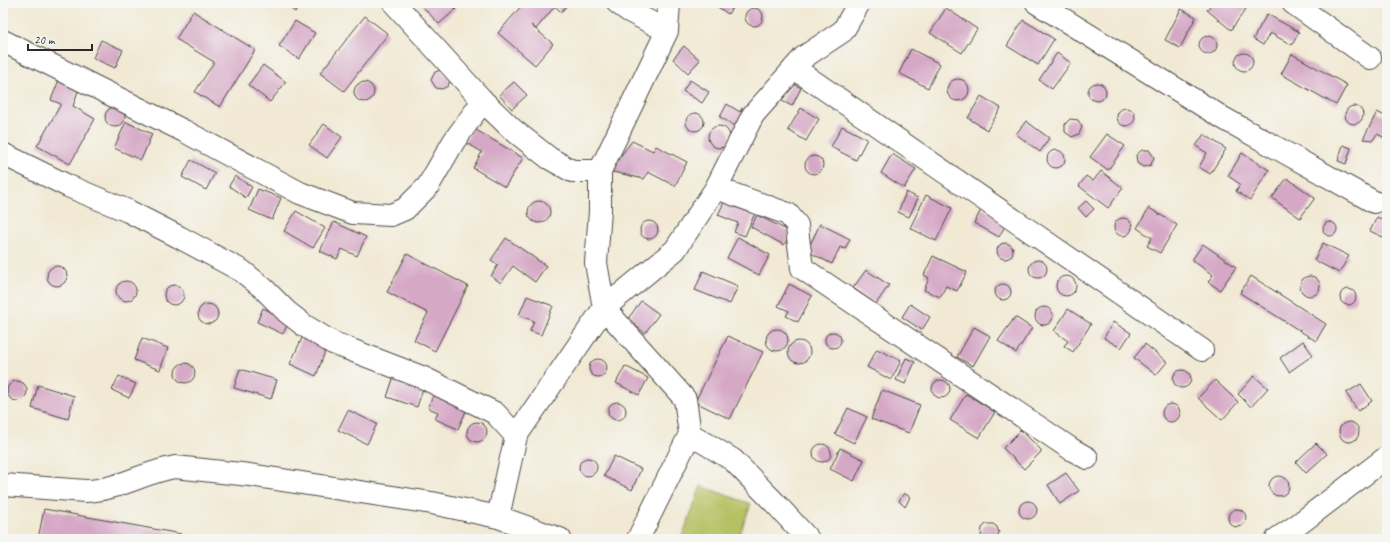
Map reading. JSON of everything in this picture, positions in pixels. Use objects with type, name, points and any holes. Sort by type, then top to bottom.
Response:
[{"type":"street","points":[[394,3],[483,101],[512,129],[549,158],[572,170],[600,171]]},
{"type":"street","points":[[618,3],[629,11],[667,31]]},
{"type":"street","points":[[638,539],[690,434],[685,399],[604,308],[596,263],[600,211],[600,171],[667,31],[668,3]]},
{"type":"street","points":[[498,517],[516,436],[604,308],[676,250],[716,188],[753,115],[804,57],[843,31],[859,3]]},
{"type":"street","points":[[1037,3],[1223,118],[1374,202]]},
{"type":"street","points":[[1293,3],[1370,58]]},
{"type":"street","points":[[3,41],[184,131],[300,193],[353,213],[391,215],[405,209],[428,186],[454,141],[483,101]]},
{"type":"street","points":[[794,68],[1202,350]]},
{"type":"street","points":[[3,154],[68,186],[128,211],[242,271],[263,288],[287,312],[305,326],[333,343],[424,378],[495,413],[516,436]]},
{"type":"street","points":[[716,188],[788,214],[798,225],[798,238],[802,268],[1087,458]]},
{"type":"street","points":[[690,434],[733,460],[808,539]]},
{"type":"street","points":[[1277,539],[1387,457]]},
{"type":"street","points":[[3,485],[86,491],[99,490],[113,487],[162,469],[175,467],[250,475],[432,503],[498,517],[560,539]]},
{"type":"green space","points":[[701,486],[751,504],[738,539],[681,539]]},
{"type":"building","points":[[284,3],[303,3],[295,12]]},
{"type":"building","points":[[425,3],[450,3],[456,9],[439,24],[422,6]]},
{"type":"building","points":[[524,3],[569,3],[561,12],[555,6],[536,29],[531,25],[553,44],[535,65],[498,33]]},
{"type":"building","points":[[712,3],[736,3],[728,14]]},
{"type":"building","points":[[1212,3],[1238,3],[1246,9],[1231,30],[1207,10]]},
{"type":"building","points":[[754,8],[758,9],[762,13],[762,21],[758,25],[754,26],[750,25],[746,21],[745,17],[746,13],[750,9]]},
{"type":"building","points":[[946,8],[977,29],[962,53],[930,33]]},
{"type":"building","points":[[1181,9],[1196,17],[1180,48],[1165,40]]},
{"type":"building","points":[[193,11],[255,50],[220,107],[195,92],[214,62],[176,39]]},
{"type":"building","points":[[1267,14],[1299,32],[1292,45],[1270,33],[1263,45],[1253,39]]},
{"type":"building","points":[[365,16],[388,34],[344,91],[320,73]]},
{"type":"building","points":[[1023,20],[1054,39],[1038,65],[1007,46]]},
{"type":"building","points":[[295,21],[315,33],[299,59],[279,46]]},
{"type":"building","points":[[1204,36],[1212,36],[1217,41],[1215,52],[1212,54],[1204,54],[1199,49],[1199,41]]},
{"type":"building","points":[[101,40],[123,50],[115,68],[93,58]]},
{"type":"building","points":[[684,46],[700,60],[688,73],[673,59]]},
{"type":"building","points":[[911,49],[940,64],[928,88],[899,73]]},
{"type":"building","points":[[1057,53],[1071,63],[1052,89],[1039,80]]},
{"type":"building","points":[[1244,53],[1248,54],[1252,58],[1252,66],[1248,70],[1244,71],[1240,70],[1236,66],[1235,62],[1236,58],[1240,54]]},
{"type":"building","points":[[1292,54],[1347,85],[1336,105],[1281,74]]},
{"type":"building","points":[[263,65],[286,82],[270,102],[248,85]]},
{"type":"building","points":[[441,70],[450,80],[448,86],[442,89],[436,88],[431,80],[435,72]]},
{"type":"building","points":[[958,79],[966,82],[969,90],[966,98],[958,101],[950,98],[947,90],[950,82]]},
{"type":"building","points":[[59,80],[79,88],[73,106],[95,119],[70,164],[37,146],[61,104],[51,100]]},
{"type":"building","points":[[690,80],[709,92],[702,103],[683,91]]},
{"type":"building","points":[[360,82],[368,82],[374,88],[374,96],[368,102],[360,102],[354,96],[354,88]]},
{"type":"building","points":[[514,82],[527,95],[512,109],[499,95]]},
{"type":"building","points":[[792,83],[801,88],[792,106],[782,101]]},
{"type":"building","points":[[1097,83],[1103,86],[1106,92],[1103,98],[1097,101],[1091,98],[1088,92],[1091,86]]},
{"type":"building","points":[[981,96],[1001,108],[987,130],[968,118]]},
{"type":"building","points":[[727,104],[740,112],[742,108],[752,114],[737,127],[720,117]]},
{"type":"building","points":[[1354,106],[1361,108],[1363,115],[1361,122],[1354,124],[1347,122],[1345,115],[1347,108]]},
{"type":"building","points":[[115,107],[122,110],[125,117],[122,124],[115,127],[108,124],[105,117],[108,110]]},
{"type":"building","points":[[801,108],[819,119],[806,141],[788,130]]},
{"type":"building","points":[[1122,108],[1130,108],[1135,113],[1133,124],[1130,126],[1122,126],[1117,121],[1117,113]]},
{"type":"building","points":[[1377,112],[1387,117],[1387,139],[1377,134],[1373,140],[1363,139]]},
{"type":"building","points":[[695,113],[702,115],[704,122],[702,129],[695,131],[688,129],[686,122],[688,115]]},
{"type":"building","points":[[1070,119],[1078,120],[1082,127],[1079,134],[1072,137],[1065,132],[1065,124]]},
{"type":"building","points":[[1026,121],[1049,138],[1040,152],[1016,134]]},
{"type":"building","points":[[126,122],[152,134],[141,160],[114,148]]},
{"type":"building","points":[[324,124],[342,137],[327,158],[309,145]]},
{"type":"building","points":[[719,126],[727,129],[730,137],[727,145],[719,148],[711,145],[708,137],[711,129]]},
{"type":"building","points":[[842,126],[867,139],[856,160],[831,147]]},
{"type":"building","points":[[473,128],[523,158],[505,187],[473,168],[482,152],[465,142]]},
{"type":"building","points":[[1107,134],[1125,146],[1108,170],[1090,157]]},
{"type":"building","points":[[1204,134],[1226,149],[1210,174],[1199,167],[1207,153],[1196,146]]},
{"type":"building","points":[[632,141],[653,151],[656,146],[687,162],[675,186],[648,172],[644,179],[609,171]]},
{"type":"building","points":[[1343,145],[1351,148],[1346,164],[1338,161]]},
{"type":"building","points":[[1056,150],[1060,151],[1064,155],[1064,163],[1060,167],[1056,168],[1052,167],[1048,163],[1047,159],[1048,155],[1052,151]]},
{"type":"building","points":[[1142,150],[1149,150],[1154,157],[1151,165],[1143,167],[1137,163],[1136,155]]},
{"type":"building","points":[[1242,153],[1269,170],[1250,200],[1236,191],[1240,184],[1228,176]]},
{"type":"building","points":[[892,154],[916,169],[904,188],[881,173]]},
{"type":"building","points":[[814,156],[818,157],[822,161],[822,169],[818,173],[814,174],[810,173],[806,169],[805,165],[806,161],[810,157]]},
{"type":"building","points":[[191,160],[215,173],[206,190],[182,177]]},
{"type":"building","points":[[1101,171],[1123,188],[1108,208],[1079,186],[1086,176],[1093,181]]},
{"type":"building","points":[[235,176],[252,187],[246,198],[229,186]]},
{"type":"building","points":[[1287,178],[1315,198],[1300,218],[1272,198]]},
{"type":"building","points":[[258,189],[281,198],[272,220],[249,210]]},
{"type":"building","points":[[906,192],[918,198],[909,217],[898,212]]},
{"type":"building","points":[[926,195],[952,208],[936,241],[910,228]]},
{"type":"building","points":[[725,200],[755,213],[745,236],[734,232],[738,223],[718,215]]},
{"type":"building","points":[[539,201],[547,204],[550,212],[547,220],[539,223],[531,220],[528,212],[531,204]]},
{"type":"building","points":[[1086,201],[1094,209],[1086,217],[1078,208]]},
{"type":"building","points":[[982,208],[1007,222],[999,237],[974,223]]},
{"type":"building","points":[[1149,208],[1177,225],[1160,253],[1147,246],[1152,238],[1137,228]]},
{"type":"building","points":[[296,211],[325,228],[313,248],[284,231]]},
{"type":"building","points":[[757,215],[791,232],[784,245],[751,227]]},
{"type":"building","points":[[1377,217],[1387,222],[1387,239],[1370,231]]},
{"type":"building","points":[[1123,218],[1129,221],[1132,227],[1129,233],[1123,236],[1117,233],[1114,227],[1117,221]]},
{"type":"building","points":[[649,221],[653,222],[657,226],[657,234],[653,238],[649,239],[645,238],[641,234],[640,230],[641,226],[645,222]]},
{"type":"building","points":[[334,222],[366,237],[357,256],[342,249],[337,259],[320,251]]},
{"type":"building","points":[[1330,222],[1335,224],[1337,229],[1335,234],[1330,236],[1325,234],[1323,229],[1325,224]]},
{"type":"building","points":[[820,224],[850,239],[845,249],[840,247],[832,264],[807,251]]},
{"type":"building","points":[[738,237],[770,255],[759,275],[727,258]]},
{"type":"building","points":[[506,238],[546,266],[535,282],[513,266],[501,283],[491,276],[498,265],[491,260]]},
{"type":"building","points":[[1005,243],[1012,248],[1013,251],[1008,258],[1005,259],[998,254],[997,251],[1002,244]]},
{"type":"building","points":[[1323,243],[1349,256],[1339,273],[1314,260]]},
{"type":"building","points":[[1203,244],[1236,267],[1220,290],[1208,282],[1213,275],[1192,260]]},
{"type":"building","points":[[407,254],[468,286],[435,351],[414,340],[428,313],[387,292]]},
{"type":"building","points":[[933,256],[967,272],[957,291],[946,286],[940,297],[924,290],[929,278],[924,275]]},
{"type":"building","points":[[1034,260],[1042,260],[1047,265],[1045,276],[1042,278],[1034,278],[1029,273],[1029,265]]},
{"type":"building","points":[[57,266],[64,269],[67,276],[64,283],[57,286],[50,283],[47,276],[50,269]]},
{"type":"building","points":[[866,270],[889,285],[876,304],[853,288]]},
{"type":"building","points":[[703,271],[738,286],[730,304],[695,290]]},
{"type":"building","points":[[1066,276],[1073,279],[1076,286],[1073,293],[1066,296],[1059,293],[1056,286],[1059,279]]},
{"type":"building","points":[[1251,276],[1326,324],[1316,341],[1240,293]]},
{"type":"building","points":[[1310,276],[1317,279],[1320,286],[1317,293],[1310,296],[1303,293],[1300,286],[1303,279]]},
{"type":"building","points":[[122,281],[130,281],[136,287],[136,295],[130,301],[122,301],[116,295],[116,287]]},
{"type":"building","points":[[789,284],[812,296],[798,322],[786,316],[789,311],[778,306]]},
{"type":"building","points":[[1000,284],[1006,284],[1011,289],[1009,298],[1006,300],[1000,300],[995,295],[995,289]]},
{"type":"building","points":[[174,285],[181,288],[184,295],[181,302],[174,305],[167,302],[164,295],[167,288]]},
{"type":"building","points":[[1348,289],[1354,291],[1356,297],[1354,303],[1348,305],[1342,303],[1340,297],[1342,291]]},
{"type":"building","points":[[527,296],[553,306],[541,335],[530,331],[534,321],[519,315]]},
{"type":"building","points":[[641,301],[659,314],[645,333],[627,320]]},
{"type":"building","points":[[204,304],[212,304],[218,310],[218,318],[212,324],[204,324],[198,318],[198,310]]},
{"type":"building","points":[[910,304],[930,317],[922,330],[902,317]]},
{"type":"building","points":[[1044,307],[1050,310],[1053,316],[1050,322],[1044,325],[1038,322],[1035,316],[1038,310]]},
{"type":"building","points":[[263,308],[289,321],[283,334],[257,322]]},
{"type":"building","points":[[1068,309],[1091,324],[1073,352],[1064,346],[1068,341],[1054,331]]},
{"type":"building","points":[[1015,317],[1032,328],[1016,353],[998,341]]},
{"type":"building","points":[[1113,322],[1131,333],[1121,348],[1104,338]]},
{"type":"building","points":[[974,327],[990,336],[973,366],[957,357]]},
{"type":"building","points":[[777,329],[785,332],[788,340],[785,348],[777,351],[769,348],[766,340],[769,332]]},
{"type":"building","points":[[830,332],[836,332],[841,337],[839,346],[836,348],[830,348],[825,343],[825,337]]},
{"type":"building","points":[[303,336],[326,349],[316,376],[290,364]]},
{"type":"building","points":[[728,336],[763,352],[730,419],[695,402]]},
{"type":"building","points":[[142,338],[168,348],[160,370],[134,360]]},
{"type":"building","points":[[799,341],[803,342],[809,348],[809,356],[803,362],[799,363],[795,362],[789,356],[788,352],[789,348],[795,342]]},
{"type":"building","points":[[1303,341],[1313,355],[1289,372],[1280,358]]},
{"type":"building","points":[[1145,344],[1167,362],[1156,375],[1134,358]]},
{"type":"building","points":[[877,349],[901,361],[891,380],[867,367]]},
{"type":"building","points":[[906,358],[915,362],[905,384],[896,380]]},
{"type":"building","points":[[598,359],[605,361],[607,368],[605,375],[598,377],[591,375],[589,368],[591,361]]},
{"type":"building","points":[[181,363],[189,363],[195,369],[195,377],[189,383],[181,383],[175,377],[175,369]]},
{"type":"building","points":[[625,366],[648,378],[639,395],[616,383]]},
{"type":"building","points":[[240,369],[277,380],[271,399],[234,388]]},
{"type":"building","points":[[1182,370],[1186,371],[1190,375],[1190,383],[1186,387],[1182,388],[1178,387],[1174,383],[1173,379],[1174,375],[1178,371]]},
{"type":"building","points":[[395,373],[425,382],[417,407],[387,397]]},
{"type":"building","points":[[119,376],[136,384],[129,398],[112,390]]},
{"type":"building","points":[[1254,376],[1268,388],[1251,407],[1238,394]]},
{"type":"building","points":[[941,380],[947,383],[950,389],[947,395],[941,398],[935,395],[932,389],[935,383]]},
{"type":"building","points":[[1215,380],[1238,402],[1222,420],[1198,398]]},
{"type":"building","points":[[13,381],[21,381],[27,387],[27,395],[21,401],[13,401],[7,395],[7,387]]},
{"type":"building","points":[[1361,384],[1372,401],[1358,411],[1346,393]]},
{"type":"building","points":[[38,385],[74,396],[68,419],[32,408]]},
{"type":"building","points":[[882,390],[920,405],[909,433],[871,419]]},
{"type":"building","points":[[434,394],[467,409],[458,429],[435,419],[438,412],[428,408]]},
{"type":"building","points":[[966,394],[995,412],[979,438],[950,420]]},
{"type":"building","points":[[617,402],[621,403],[625,407],[625,415],[621,419],[617,420],[613,419],[609,415],[608,411],[609,407],[613,403]]},
{"type":"building","points":[[1171,404],[1175,405],[1179,409],[1179,417],[1175,421],[1171,422],[1167,421],[1163,417],[1162,413],[1163,409],[1167,405]]},
{"type":"building","points":[[848,408],[867,417],[854,443],[835,434]]},
{"type":"building","points":[[348,410],[377,424],[367,444],[338,430]]},
{"type":"building","points":[[477,422],[484,425],[487,432],[484,439],[477,442],[470,439],[467,432],[470,425]]},
{"type":"building","points":[[1345,422],[1353,422],[1359,428],[1359,436],[1353,442],[1345,442],[1339,436],[1339,428]]},
{"type":"building","points":[[1021,430],[1042,451],[1024,469],[1003,448]]},
{"type":"building","points":[[1316,443],[1327,454],[1306,473],[1296,462]]},
{"type":"building","points":[[822,444],[826,445],[830,449],[830,457],[826,461],[822,462],[818,461],[814,457],[813,453],[814,449],[818,445]]},
{"type":"building","points":[[840,448],[864,460],[854,481],[830,469]]},
{"type":"building","points":[[614,456],[641,469],[632,490],[604,476]]},
{"type":"building","points":[[588,458],[592,459],[596,463],[596,471],[592,475],[588,476],[584,475],[580,471],[579,467],[580,463],[584,459]]},
{"type":"building","points":[[1066,473],[1079,491],[1060,504],[1048,485]]},
{"type":"building","points":[[1279,476],[1286,479],[1289,486],[1286,493],[1279,496],[1272,493],[1269,486],[1272,479]]},
{"type":"building","points":[[904,493],[910,497],[905,507],[899,501]]},
{"type":"building","points":[[1028,501],[1032,502],[1036,506],[1036,514],[1032,518],[1028,519],[1024,518],[1020,514],[1019,510],[1020,506],[1024,502]]},
{"type":"building","points":[[44,509],[181,534],[180,539],[38,539]]},
{"type":"building","points":[[1237,509],[1241,510],[1245,514],[1245,522],[1241,526],[1237,527],[1233,526],[1229,522],[1228,518],[1229,514],[1233,510]]},
{"type":"building","points":[[986,524],[993,524],[997,527],[999,533],[996,539],[983,539],[981,536],[982,528]]}]
